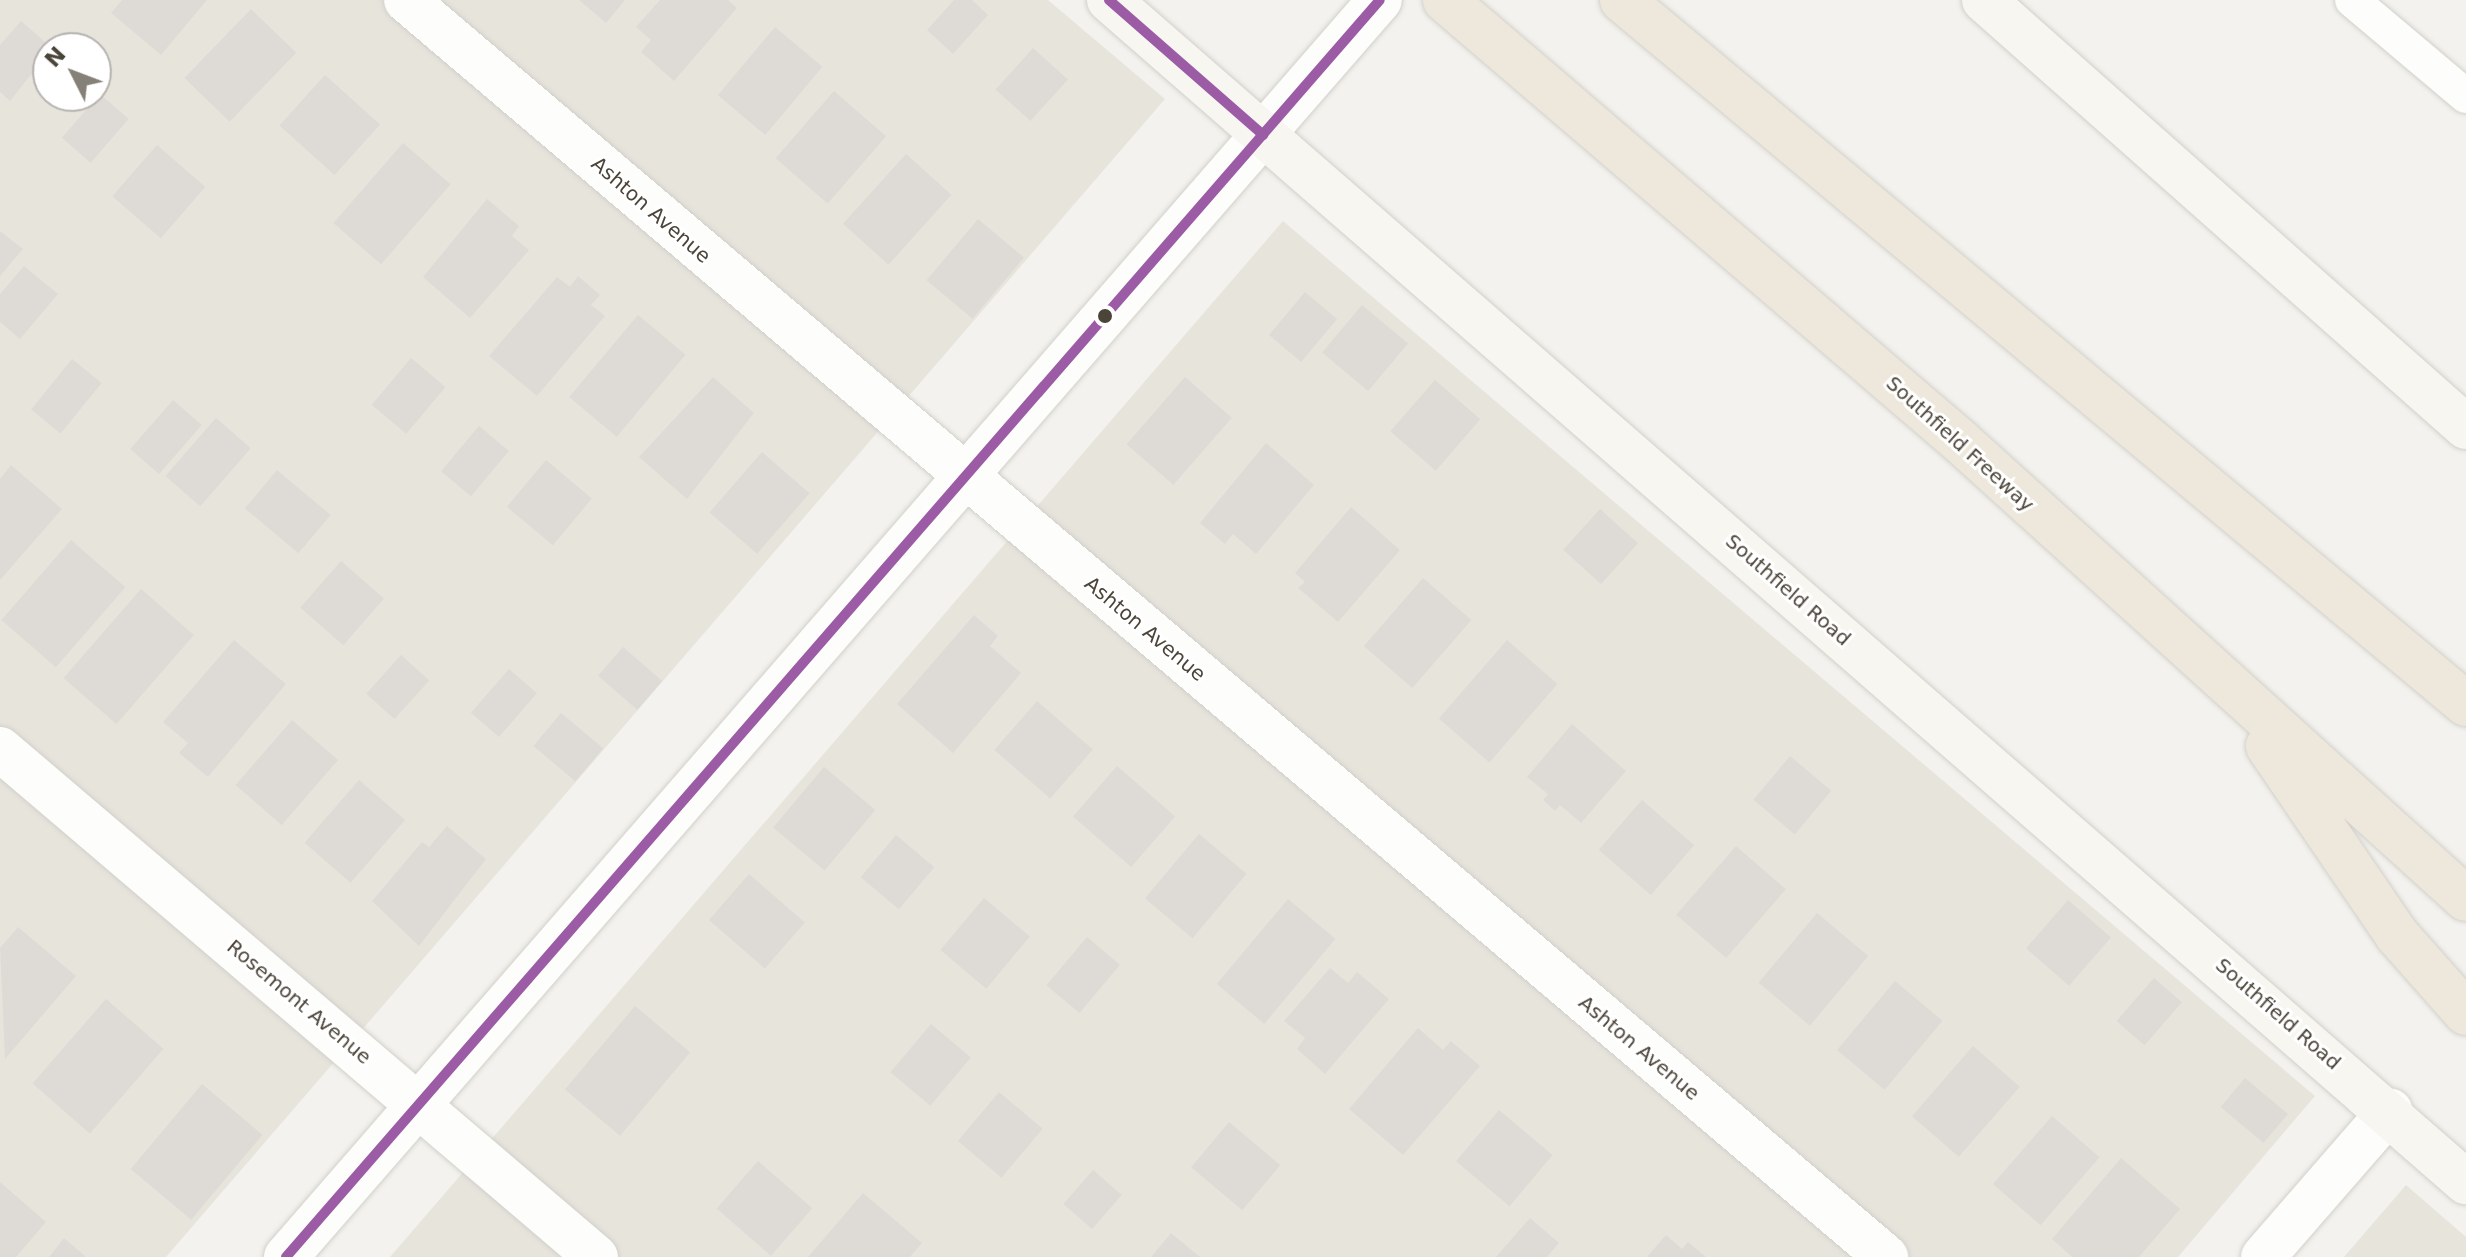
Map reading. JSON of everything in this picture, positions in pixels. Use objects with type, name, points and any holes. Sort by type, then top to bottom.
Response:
[{"type":"highway","name":"Southfield Freeway","points":[[1445,0],[1960,441],[2231,691],[2466,899]]},
{"type":"highway","points":[[1622,0],[2466,704]]},
{"type":"highway","points":[[2231,691],[2397,935],[2466,1013]]},
{"type":"main road","name":"Southfield Road","points":[[1109,0],[2390,1111],[2466,1182]]},
{"type":"main road","points":[[1984,0],[2466,427]]},
{"type":"street","name":"Ashton Avenue","points":[[406,0],[963,477],[1886,1257]]},
{"type":"street","points":[[286,1257],[1380,0]]},
{"type":"street","name":"Rosemont Avenue","points":[[0,749],[596,1257]]},
{"type":"street","points":[[2263,1257],[2390,1111]]},
{"type":"lane","points":[[2352,0],[2466,96]]},
{"type":"shaded area","points":[[0,0],[1048,0],[1165,99],[166,1257],[0,1257]]},
{"type":"shaded area","points":[[1283,221],[2315,1096],[2178,1257],[390,1257]]},
{"type":"shaded area","points":[[2406,1185],[2466,1237],[2466,1257],[2344,1257]]},
{"type":"building","points":[[122,0],[207,0],[161,55],[111,13]]},
{"type":"building","points":[[579,0],[625,0],[606,23]]},
{"type":"building","points":[[660,0],[728,0],[737,8],[674,81],[641,52],[651,40],[636,27]]},
{"type":"building","points":[[954,0],[972,0],[988,15],[953,54],[927,30]]},
{"type":"building","points":[[251,9],[296,53],[230,122],[184,78]]},
{"type":"building","points":[[21,21],[34,32],[32,73],[10,101],[0,92],[0,45]]},
{"type":"building","points":[[775,27],[822,67],[765,135],[718,95]]},
{"type":"building","points":[[1033,48],[1068,79],[1030,121],[996,90]]},
{"type":"building","points":[[325,75],[380,125],[334,175],[279,126]]},
{"type":"building","points":[[834,91],[886,136],[828,203],[776,158]]},
{"type":"building","points":[[112,104],[129,119],[91,163],[62,138],[84,112],[112,112]]},
{"type":"building","points":[[403,143],[451,184],[381,264],[333,223]]},
{"type":"building","points":[[157,145],[205,187],[161,238],[112,196]]},
{"type":"building","points":[[906,154],[951,195],[888,265],[843,224]]},
{"type":"building","points":[[487,199],[519,226],[512,236],[529,250],[470,318],[423,277]]},
{"type":"building","points":[[978,219],[1024,258],[973,319],[927,280]]},
{"type":"building","points":[[0,231],[23,249],[0,276]]},
{"type":"building","points":[[24,266],[58,294],[20,339],[0,322],[0,294]]},
{"type":"building","points":[[578,276],[600,295],[591,305],[605,316],[537,396],[489,356],[557,277],[570,287]]},
{"type":"building","points":[[1305,292],[1337,319],[1301,362],[1269,335]]},
{"type":"building","points":[[1362,305],[1408,344],[1368,391],[1322,352]]},
{"type":"building","points":[[638,315],[685,355],[617,437],[569,397]]},
{"type":"building","points":[[411,358],[445,387],[406,434],[372,405]]},
{"type":"building","points":[[72,359],[102,383],[61,433],[31,410]]},
{"type":"building","points":[[713,377],[754,413],[687,499],[639,457]]},
{"type":"building","points":[[1185,377],[1232,418],[1173,485],[1127,444]]},
{"type":"building","points":[[1435,380],[1480,419],[1436,471],[1390,431]]},
{"type":"building","points":[[173,400],[202,425],[159,474],[130,449]]},
{"type":"building","points":[[216,418],[251,448],[200,506],[165,476]]},
{"type":"building","points":[[479,426],[509,451],[471,496],[441,471]]},
{"type":"building","points":[[1266,443],[1314,485],[1256,554],[1233,534],[1225,544],[1200,523]]},
{"type":"building","points":[[762,452],[810,493],[757,554],[710,512]]},
{"type":"building","points":[[546,460],[592,499],[553,545],[507,507]]},
{"type":"building","points":[[11,465],[62,509],[0,580],[0,479]]},
{"type":"building","points":[[277,470],[331,515],[298,553],[245,508]]},
{"type":"building","points":[[1351,507],[1400,550],[1338,622],[1298,588],[1305,582],[1295,573]]},
{"type":"building","points":[[1600,509],[1638,543],[1601,584],[1563,550]]},
{"type":"building","points":[[71,540],[125,587],[56,667],[1,620]]},
{"type":"building","points":[[341,561],[384,598],[343,645],[300,608]]},
{"type":"building","points":[[1423,578],[1471,620],[1412,688],[1364,646]]},
{"type":"building","points":[[141,589],[194,635],[116,724],[64,678]]},
{"type":"building","points":[[974,615],[998,636],[990,646],[1021,673],[953,753],[897,704]]},
{"type":"building","points":[[234,640],[286,684],[208,777],[179,753],[188,743],[163,722]]},
{"type":"building","points":[[1507,640],[1558,684],[1489,762],[1439,718]]},
{"type":"building","points":[[623,647],[662,681],[637,710],[598,676]]},
{"type":"building","points":[[401,655],[429,680],[394,719],[366,694]]},
{"type":"building","points":[[509,669],[537,693],[499,737],[471,713]]},
{"type":"building","points":[[1037,701],[1093,750],[1050,799],[994,750]]},
{"type":"building","points":[[561,713],[603,748],[575,781],[533,746]]},
{"type":"building","points":[[292,720],[338,760],[282,825],[236,785]]},
{"type":"building","points":[[1572,724],[1626,771],[1581,823],[1560,805],[1555,811],[1543,800],[1548,794],[1527,777]]},
{"type":"building","points":[[1790,756],[1831,791],[1795,834],[1753,800]]},
{"type":"building","points":[[1117,766],[1175,817],[1131,867],[1073,817]]},
{"type":"building","points":[[824,767],[875,810],[825,871],[773,828]]},
{"type":"building","points":[[359,780],[405,820],[351,883],[305,843]]},
{"type":"building","points":[[1642,800],[1694,845],[1651,895],[1599,850]]},
{"type":"building","points":[[447,826],[486,859],[419,946],[372,901],[422,842],[429,847]]},
{"type":"building","points":[[1199,834],[1246,874],[1193,938],[1145,898]]},
{"type":"building","points":[[896,835],[934,867],[899,909],[861,877]]},
{"type":"building","points":[[1736,846],[1786,889],[1726,958],[1676,915]]},
{"type":"building","points":[[749,874],[805,923],[765,969],[709,920]]},
{"type":"building","points":[[984,898],[1030,937],[986,989],[940,950]]},
{"type":"building","points":[[1288,899],[1335,939],[1264,1024],[1217,984]]},
{"type":"building","points":[[2068,900],[2111,937],[2069,986],[2026,948]]},
{"type":"building","points":[[1817,913],[1868,956],[1810,1026],[1759,983]]},
{"type":"building","points":[[18,927],[76,976],[5,1059],[0,948]]},
{"type":"building","points":[[1087,937],[1120,965],[1079,1013],[1047,985]]},
{"type":"building","points":[[1330,968],[1348,983],[1357,972],[1389,999],[1325,1074],[1297,1049],[1305,1038],[1284,1021]]},
{"type":"building","points":[[2154,978],[2182,1002],[2145,1045],[2117,1021]]},
{"type":"building","points":[[1895,981],[1942,1021],[1885,1090],[1837,1050]]},
{"type":"building","points":[[106,999],[163,1049],[90,1133],[33,1084]]},
{"type":"building","points":[[635,1006],[690,1052],[620,1136],[565,1089]]},
{"type":"building","points":[[931,1024],[971,1057],[930,1106],[891,1072]]},
{"type":"building","points":[[1418,1028],[1443,1050],[1451,1041],[1480,1066],[1403,1155],[1349,1109]]},
{"type":"building","points":[[1973,1046],[2020,1087],[1959,1157],[1912,1116]]},
{"type":"building","points":[[2245,1078],[2288,1114],[2263,1143],[2221,1107]]},
{"type":"building","points":[[202,1084],[263,1135],[191,1220],[131,1169]]},
{"type":"building","points":[[999,1092],[1043,1129],[1002,1178],[958,1141]]},
{"type":"building","points":[[1499,1110],[1553,1155],[1510,1206],[1456,1161]]},
{"type":"building","points":[[2052,1116],[2100,1157],[2041,1225],[1993,1184]]},
{"type":"building","points":[[1229,1122],[1280,1165],[1242,1210],[1191,1167]]},
{"type":"building","points":[[2121,1158],[2180,1209],[2139,1257],[2072,1257],[2052,1239]]},
{"type":"building","points":[[758,1161],[812,1208],[771,1256],[717,1209]]},
{"type":"building","points":[[1093,1170],[1122,1195],[1092,1229],[1063,1204]]},
{"type":"building","points":[[0,1182],[46,1222],[16,1257],[0,1257]]},
{"type":"building","points":[[863,1193],[922,1243],[910,1257],[808,1257]]},
{"type":"building","points":[[1530,1218],[1559,1243],[1547,1257],[1496,1257]]},
{"type":"building","points":[[1171,1233],[1200,1257],[1151,1257]]},
{"type":"building","points":[[1666,1235],[1682,1249],[1688,1242],[1706,1257],[1647,1257]]},
{"type":"building","points":[[64,1238],[86,1257],[49,1257]]},
{"type":"transit line","points":[[1109,0],[1263,135]]},
{"type":"transit line","points":[[286,1257],[1380,0]]}]
